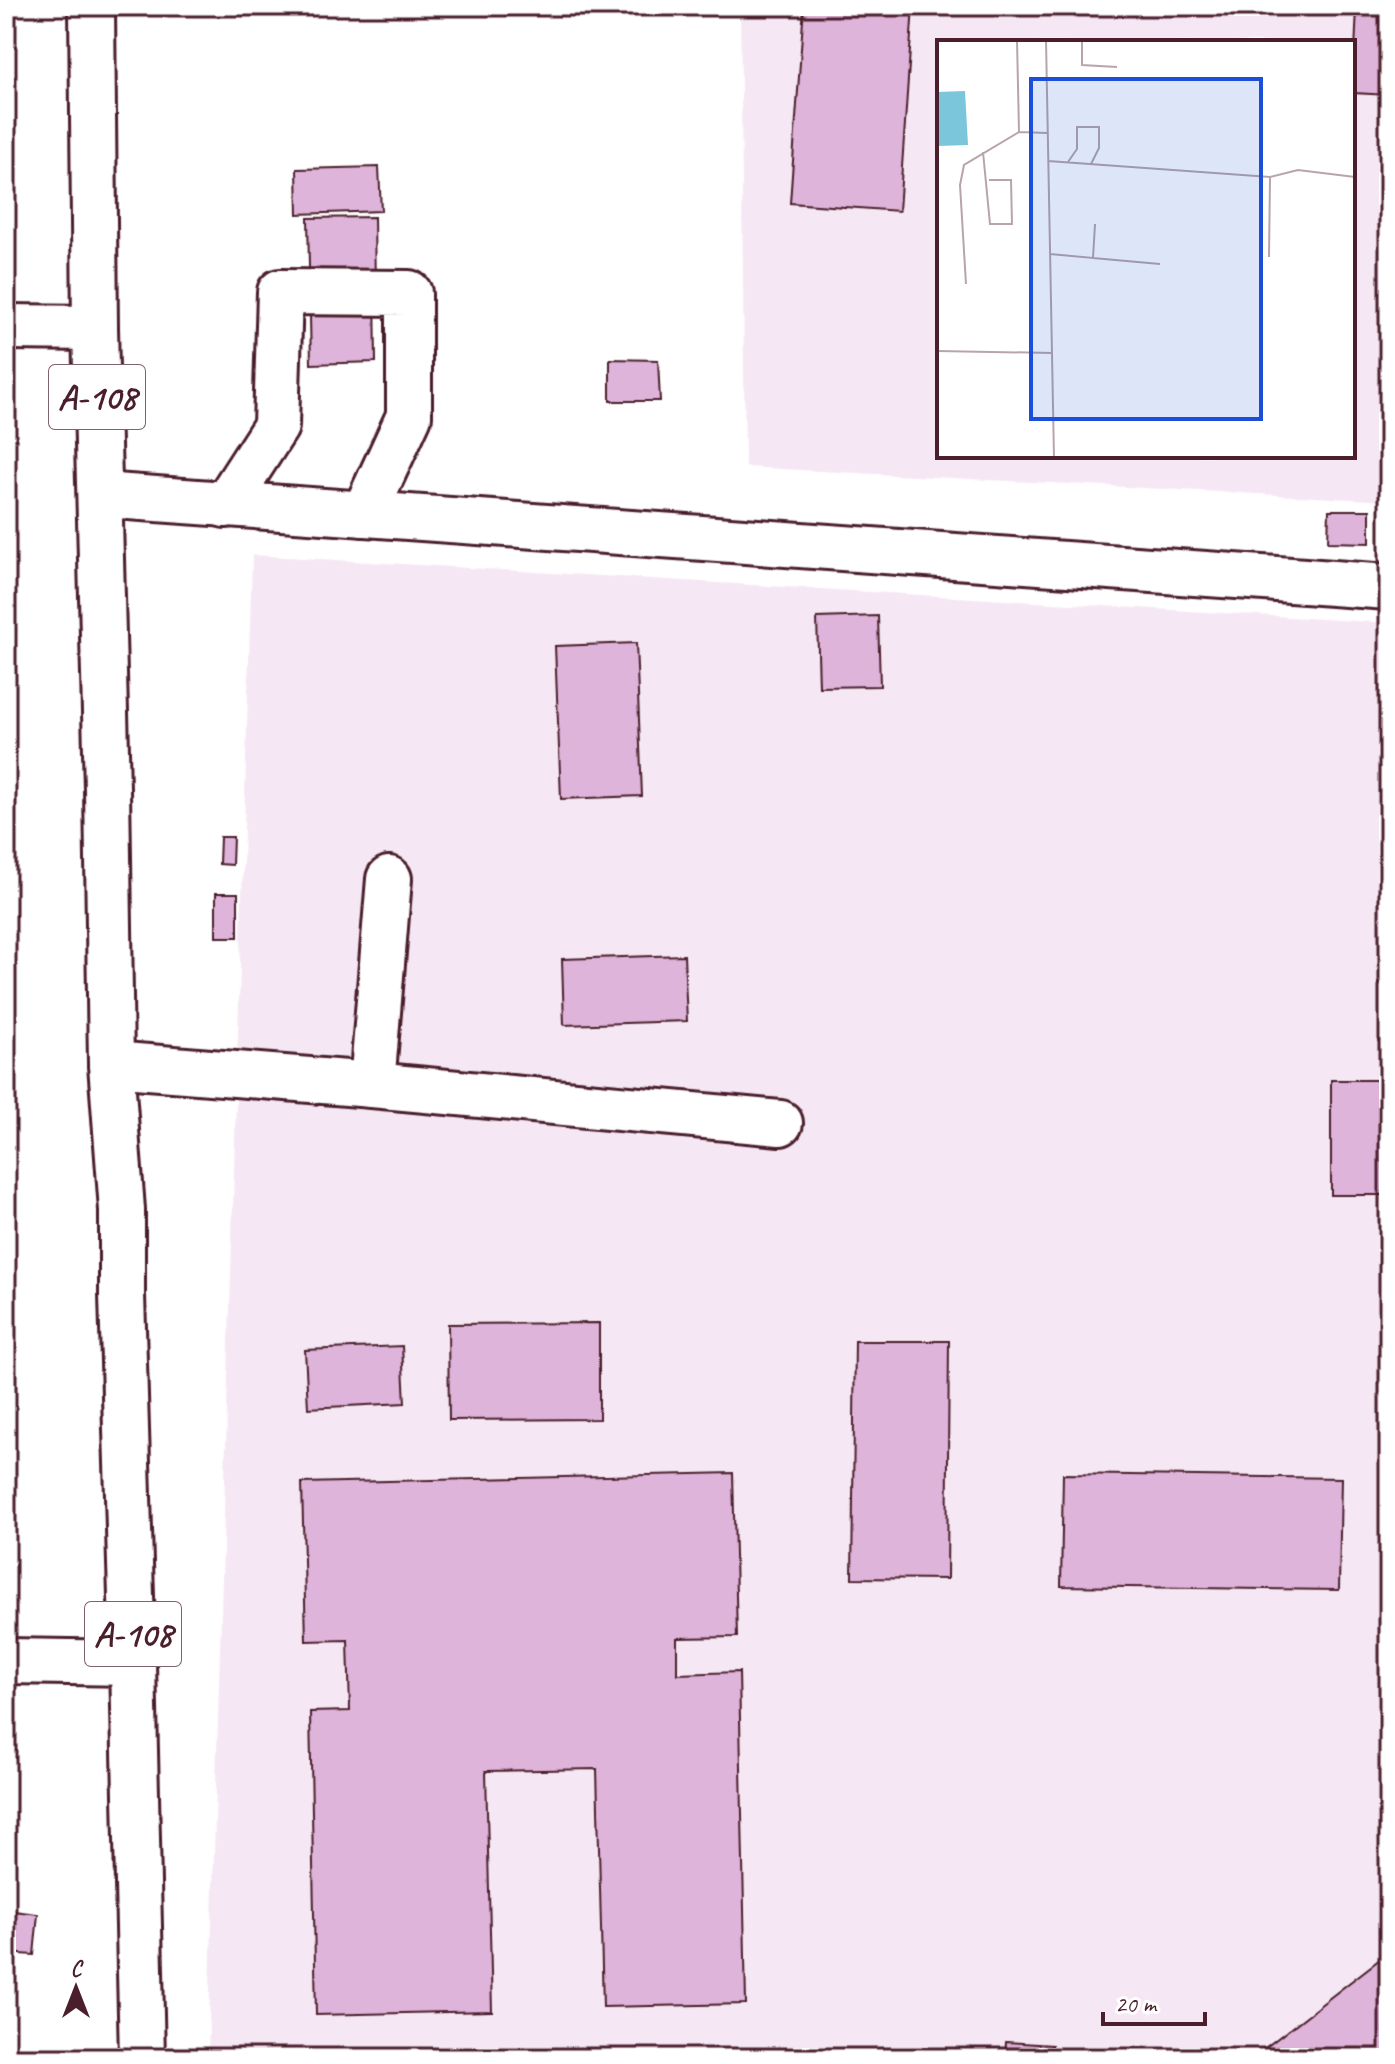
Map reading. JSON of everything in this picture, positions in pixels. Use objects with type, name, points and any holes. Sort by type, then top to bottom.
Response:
[{"type":"main road","name":"А-108","points":[[92,6],[95,328],[111,1064],[122,1210],[142,2058]]},
{"type":"main road","points":[[225,505],[276,426],[280,292],[409,293],[409,416],[364,514]]},
{"type":"main road","points":[[6,327],[95,328]]},
{"type":"main road","points":[[100,495],[1389,587]]},
{"type":"main road","points":[[372,1085],[389,879]]},
{"type":"main road","points":[[111,1064],[780,1123]]},
{"type":"main road","points":[[6,1661],[133,1663]]},
{"type":"shaded area","points":[[740,6],[1389,6],[1389,501],[745,467]]},
{"type":"shaded area","points":[[252,555],[1389,623],[1389,2058],[208,2058]]},
{"type":"building","points":[[804,6],[913,6],[899,211],[790,203]]},
{"type":"building","points":[[1357,8],[1389,11],[1389,95],[1355,93]]},
{"type":"building","points":[[379,167],[381,211],[298,214],[297,169]]},
{"type":"building","points":[[374,217],[376,362],[311,364],[308,218]]},
{"type":"building","points":[[610,359],[658,360],[660,401],[610,401]]},
{"type":"building","points":[[1329,510],[1370,510],[1370,543],[1328,542]]},
{"type":"building","points":[[878,616],[880,686],[819,687],[817,618]]},
{"type":"building","points":[[636,643],[642,796],[561,799],[555,646]]},
{"type":"building","points":[[220,837],[233,837],[232,865],[219,864]]},
{"type":"building","points":[[216,893],[238,893],[238,937],[216,937]]},
{"type":"building","points":[[684,955],[687,1021],[564,1025],[562,959]]},
{"type":"building","points":[[1331,1080],[1389,1080],[1389,1195],[1331,1195]]},
{"type":"building","points":[[599,1323],[599,1419],[449,1420],[448,1324]]},
{"type":"building","points":[[855,1341],[949,1341],[947,1579],[852,1578]]},
{"type":"building","points":[[402,1346],[405,1403],[308,1408],[305,1350]]},
{"type":"building","points":[[733,1473],[737,1637],[677,1638],[677,1674],[739,1672],[746,2004],[603,2007],[597,1769],[486,1771],[492,2011],[316,2015],[310,1712],[350,1711],[348,1640],[306,1641],[302,1483]]},
{"type":"building","points":[[1063,1474],[1341,1478],[1339,1590],[1061,1586]]},
{"type":"building","points":[[6,1910],[38,1914],[34,1955],[6,1953]]},
{"type":"building","points":[[1389,1952],[1389,2058],[1252,2058]]},
{"type":"building","points":[[1006,2042],[1052,2045],[1051,2058],[1005,2058]]}]
